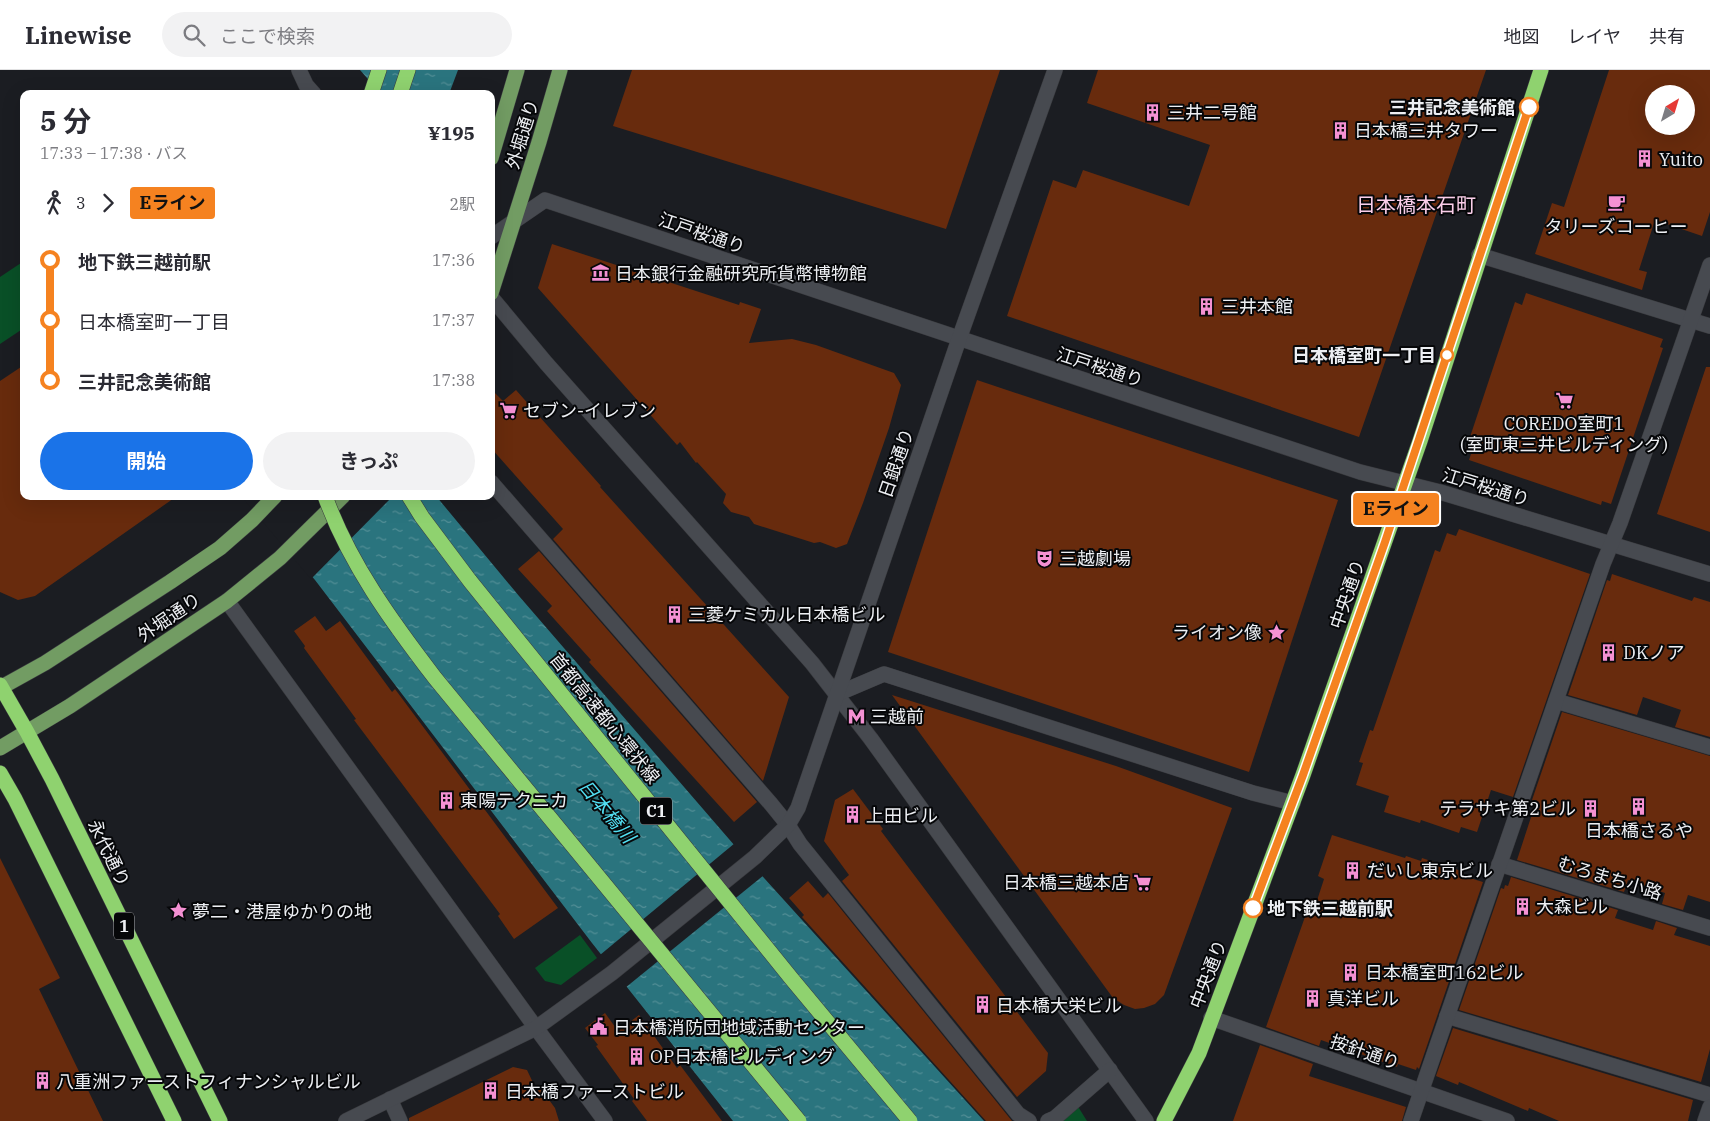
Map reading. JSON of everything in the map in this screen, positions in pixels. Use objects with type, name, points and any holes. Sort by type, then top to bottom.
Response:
[{"type":"highway","points":[[372,90],[379,70]]},
{"type":"highway","points":[[401,90],[408,70]]},
{"type":"highway","name":"中央通り","points":[[1164,1121],[1198,1054],[1293,803],[1405,483],[1541,70]]},
{"type":"highway","points":[[327,500],[356,563],[374,594],[435,678],[799,1121]]},
{"type":"highway","name":"首都高速都心環状線","points":[[411,500],[470,581],[785,970],[910,1121]]},
{"type":"highway","name":"永代通り","points":[[1,687],[28,732],[52,779],[220,1121]]},
{"type":"highway","points":[[0,773],[20,808],[174,1121]]},
{"type":"main road","name":"外堀通り","points":[[495,144],[517,70]]},
{"type":"main road","name":"外堀通り","points":[[495,282],[560,70]]},
{"type":"main road","name":"外堀通り","points":[[1,687],[46,663],[220,548],[271,500]]},
{"type":"main road","name":"外堀通り","points":[[0,748],[70,706],[228,601],[280,558],[339,500]]},
{"type":"street","points":[[299,70],[310,90]]},
{"type":"street","name":"日銀通り","points":[[346,1121],[536,1028],[612,973],[755,857],[788,825],[798,808],[959,339],[1055,70]]},
{"type":"street","name":"江戸桜通り","points":[[495,234],[545,200],[1360,472],[1440,492],[1710,574]]},
{"type":"street","points":[[1480,255],[1710,326]]},
{"type":"street","points":[[1411,1121],[1499,864],[1710,265]]},
{"type":"street","points":[[495,300],[546,363],[812,662],[871,739],[1146,1121]]},
{"type":"street","points":[[495,487],[788,825],[800,844],[1018,1114],[1029,1121]]},
{"type":"street","points":[[228,601],[605,1121]]},
{"type":"street","points":[[837,694],[884,674],[1253,793],[1293,803]]},
{"type":"street","points":[[1556,701],[1710,747]]},
{"type":"street","name":"むろまち小路","points":[[1499,864],[1710,928]]},
{"type":"street","points":[[1447,1016],[1710,1095]]},
{"type":"street","name":"按針通り","points":[[1211,1018],[1507,1121]]},
{"type":"street","points":[[1048,1121],[1055,1118],[1110,1070]]},
{"type":"street","points":[[390,1100],[400,1121]]},
{"type":"street","points":[[1705,1121],[1710,1107]]},
{"type":"green space","points":[[20,264],[20,331],[0,344],[0,277]]},
{"type":"green space","points":[[580,935],[597,958],[561,985],[545,981],[535,968]]},
{"type":"green space","points":[[1077,1105],[1087,1121],[1059,1121]]},
{"type":"water","points":[[322,70],[458,70],[450,90],[315,90]]},
{"type":"water","name":"日本橋川","points":[[246,500],[439,500],[519,596],[735,846],[984,1121],[733,1121],[592,943],[315,580]]},
{"type":"pier","points":[[319,70],[360,70],[378,90],[313,90]]},
{"type":"pier","points":[[244,500],[389,500],[311,579]]},
{"type":"pier","points":[[735,843],[764,875],[625,988],[600,955]]},
{"type":"building","points":[[632,70],[1000,70],[946,229],[613,126]]},
{"type":"building","points":[[1098,70],[1486,70],[1359,437],[1007,316],[1053,180],[1076,188],[1083,170],[1189,206],[1210,145],[1087,103]]},
{"type":"building","name":"Yuito","points":[[1609,70],[1710,70],[1710,212],[1702,236],[1655,220],[1639,270],[1647,272],[1642,290],[1535,254],[1552,203],[1564,207]]},
{"type":"building","points":[[552,244],[739,305],[740,302],[761,309],[749,343],[792,339],[816,345],[894,373],[901,385],[889,428],[847,544],[836,548],[820,542],[814,543],[754,524],[749,517],[731,512],[723,503],[726,494],[696,463],[680,442],[677,445],[538,288]]},
{"type":"building","name":"COREDO室町1 (室町東三井ビルディング)","points":[[1526,293],[1663,339],[1660,347],[1663,348],[1611,504],[1602,501],[1601,505],[1469,460],[1471,454],[1465,452],[1515,302],[1522,305]]},
{"type":"building","points":[[1706,367],[1710,367],[1710,532],[1657,514]]},
{"type":"building","points":[[20,368],[20,500],[171,500],[35,596],[18,600],[0,592],[0,381]]},
{"type":"building","points":[[977,380],[1338,500],[1249,772],[888,652]]},
{"type":"building","name":"三菱ケミカル日本橋ビル","points":[[516,390],[600,487],[789,697],[763,781],[553,539],[563,529],[495,452],[495,393],[503,401]]},
{"type":"building","points":[[1459,529],[1590,574],[1513,797],[1491,790],[1477,832],[1461,827],[1459,833],[1421,820],[1420,823],[1384,812],[1389,796],[1356,785],[1363,763],[1359,762],[1370,730],[1373,731],[1435,550],[1440,552],[1447,533],[1456,536]]},
{"type":"building","points":[[539,551],[757,802],[734,822],[589,662],[591,660],[547,611],[552,606],[518,569]]},
{"type":"building","points":[[1612,574],[1692,601],[1694,597],[1710,602],[1710,737],[1675,727],[1681,710],[1643,697],[1637,715],[1568,695],[1607,580],[1610,581]]},
{"type":"building","name":"東陽テクニカ","points":[[315,616],[326,631],[340,621],[392,692],[395,689],[558,908],[514,939],[498,916],[500,914],[354,720],[356,719],[304,648],[305,646],[294,631]]},
{"type":"building","points":[[892,695],[1116,766],[1232,808],[1164,995],[1155,1004],[1135,1009],[1113,998]]},
{"type":"building","points":[[1562,712],[1710,756],[1710,902],[1688,895],[1683,910],[1662,904],[1665,893],[1628,880],[1624,892],[1517,860],[1535,805],[1531,803]]},
{"type":"building","points":[[853,789],[883,829],[881,831],[1048,1053],[1046,1071],[1017,1097],[842,881],[849,875],[824,841],[835,800]]},
{"type":"building","points":[[1332,835],[1405,858],[1406,856],[1421,861],[1422,858],[1464,872],[1463,876],[1483,882],[1419,1069],[1417,1067],[1416,1070],[1398,1064],[1397,1067],[1321,1040],[1319,1046],[1266,1027],[1306,914],[1312,916],[1324,879],[1318,876]]},
{"type":"building","points":[[0,858],[60,978],[39,989],[103,1121],[0,1121]]},
{"type":"building","points":[[1511,877],[1618,910],[1615,918],[1653,930],[1656,921],[1677,928],[1674,935],[1710,946],[1710,1049],[1701,1082],[1459,1010],[1501,888],[1504,889],[1505,885],[1508,886]]},
{"type":"building","points":[[808,881],[823,898],[828,893],[1012,1121],[986,1121],[802,917],[804,915],[789,898]]},
{"type":"building","points":[[605,1013],[618,1031],[639,1015],[677,1068],[680,1065],[722,1121],[647,1121],[585,1028]]},
{"type":"building","points":[[1453,1028],[1693,1100],[1688,1121],[1559,1121],[1529,1108],[1528,1111],[1459,1082],[1458,1085],[1436,1076]]},
{"type":"building","points":[[1260,1045],[1313,1064],[1309,1076],[1406,1107],[1402,1121],[1233,1121]]},
{"type":"building","name":"日本橋ファーストビル","points":[[513,1067],[527,1070],[537,1091],[541,1089],[555,1108],[559,1121],[409,1121],[409,1118]]},
{"type":"bus line","name":"Eライン","points":[[1253,908],[1303,775],[1420,441],[1529,107]]},
{"type":"place","name":"三井記念美術館","points":[[1529,107]]},
{"type":"place","name":"三井二号館","points":[[1153,112]]},
{"type":"place","name":"日本橋三井タワー","points":[[1340,130]]},
{"type":"place","name":"Yuito","points":[[1645,159]]},
{"type":"place","name":"タリーズコーヒー","points":[[1616,203]]},
{"type":"place","name":"日本銀行金融研究所貨幣博物館","points":[[601,273]]},
{"type":"place","name":"三井本館","points":[[1207,306]]},
{"type":"place","name":"日本橋室町一丁目","points":[[1447,355]]},
{"type":"place","name":"COREDO室町1 (室町東三井ビルディング)","points":[[1564,400]]},
{"type":"place","name":"セブン-イレブン","points":[[509,410]]},
{"type":"place","name":"三越劇場","points":[[1045,558]]},
{"type":"place","name":"三菱ケミカル日本橋ビル","points":[[674,614]]},
{"type":"place","name":"ライオン像","points":[[1276,632]]},
{"type":"place","name":"DKノア","points":[[1609,652]]},
{"type":"place","name":"三越前","points":[[856,716]]},
{"type":"place","name":"東陽テクニカ","points":[[446,800]]},
{"type":"place","name":"日本橋さるや","points":[[1639,807]]},
{"type":"place","name":"テラサキ第2ビル","points":[[1590,808]]},
{"type":"place","name":"上田ビル","points":[[852,815]]},
{"type":"place","name":"だいし東京ビル","points":[[1353,870]]},
{"type":"place","name":"日本橋三越本店","points":[[1143,882]]},
{"type":"place","name":"大森ビル","points":[[1522,906]]},
{"type":"place","name":"地下鉄三越前駅","points":[[1253,908]]},
{"type":"place","name":"夢二・港屋ゆかりの地","points":[[178,911]]},
{"type":"place","name":"日本橋室町162ビル","points":[[1351,972]]},
{"type":"place","name":"真洋ビル","points":[[1313,998]]},
{"type":"place","name":"日本橋大栄ビル","points":[[982,1005]]},
{"type":"place","name":"日本橋消防団地域活動センター","points":[[599,1027]]},
{"type":"place","name":"OP日本橋ビルディング","points":[[636,1056]]},
{"type":"place","name":"八重洲ファーストフィナンシャルビル","points":[[42,1081]]},
{"type":"place","name":"日本橋ファーストビル","points":[[491,1091]]},
{"type":"district","name":"日本橋本石町","points":[[1416,204]]}]
